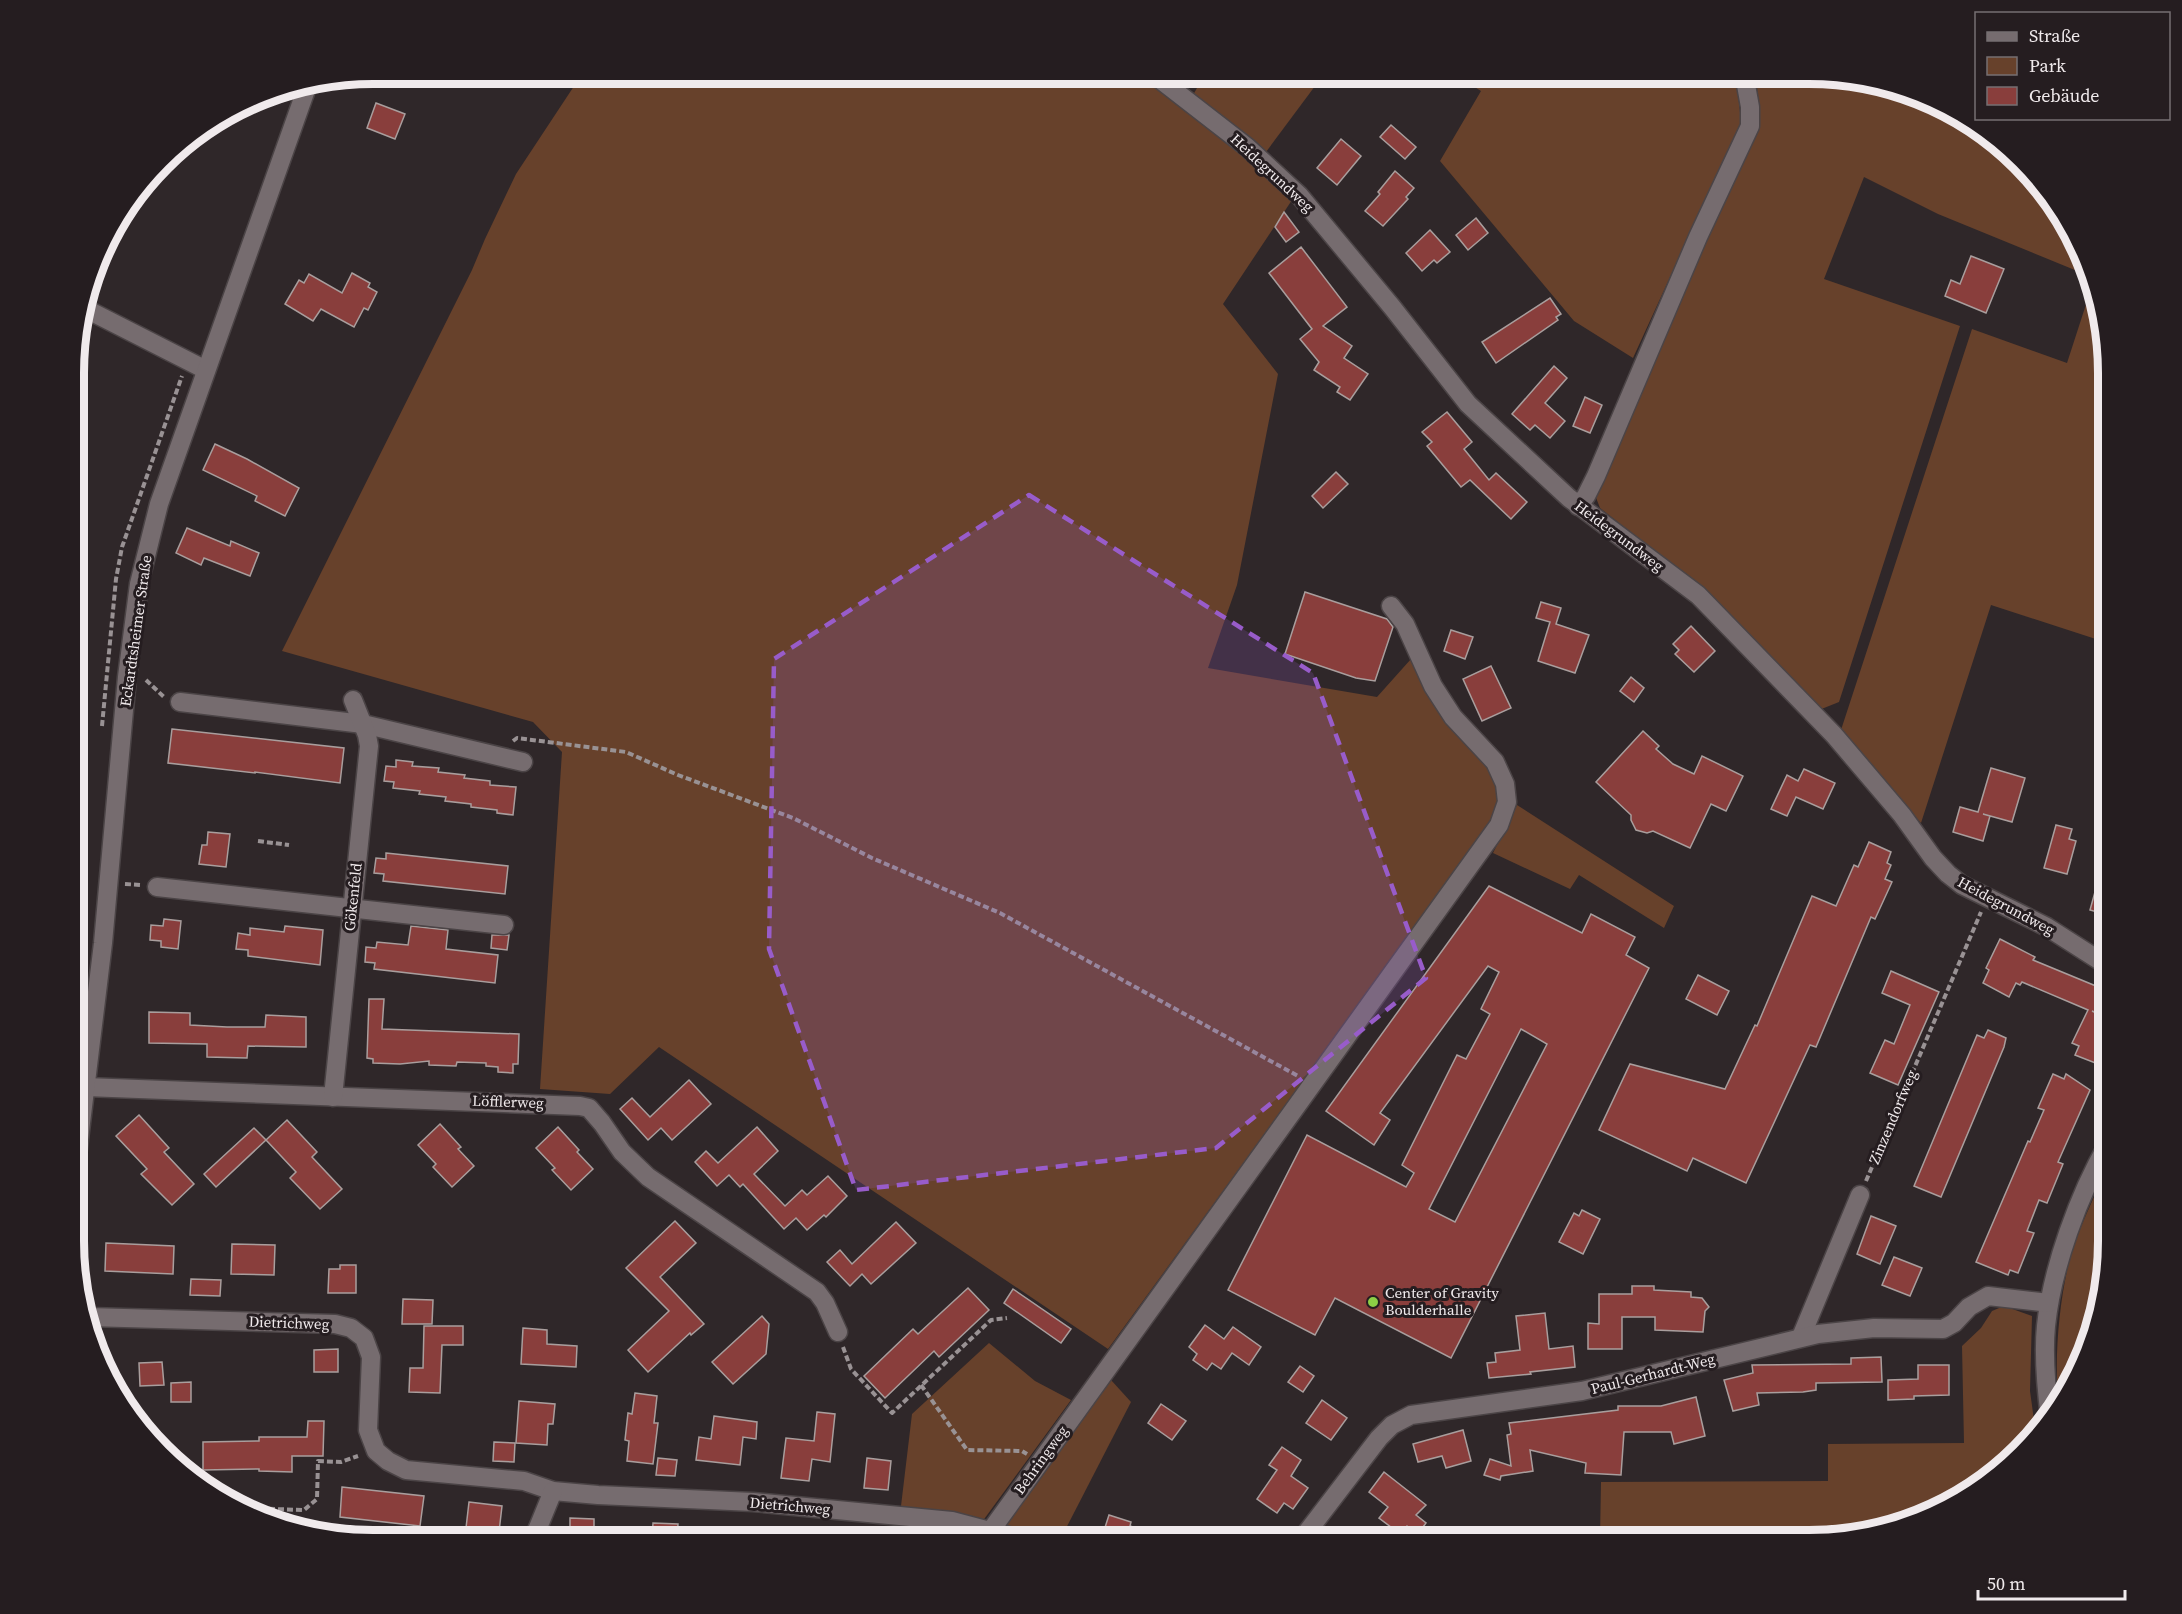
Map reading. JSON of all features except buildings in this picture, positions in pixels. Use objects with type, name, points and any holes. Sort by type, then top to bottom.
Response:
[{"type":"street","name":"Heidegrundweg","points":[[1166,84],[1247,147],[1299,195],[1392,307],[1468,404],[1578,506],[1698,595],[1834,735],[1902,814],[1933,858],[1948,874],[1962,885],[2064,937],[2098,959]]},
{"type":"street","points":[[1578,506],[1596,476],[1693,248],[1750,126],[1750,107],[1746,84]]},
{"type":"street","name":"Eckardtsheimer Straße","points":[[84,1102],[109,882],[131,641],[139,584],[163,494],[305,93]]},
{"type":"street","points":[[91,312],[206,370]]},
{"type":"street","name":"Behringweg","points":[[991,1530],[1499,825],[1507,802],[1505,784],[1495,762],[1453,717],[1433,686],[1405,624],[1391,606]]},
{"type":"street","name":"Gökenfeld","points":[[333,1097],[369,746],[353,700]]},
{"type":"street","points":[[180,702],[363,724],[523,762]]},
{"type":"street","points":[[157,887],[504,925]]},
{"type":"street","name":"Löfflerweg","points":[[86,1087],[570,1104],[589,1108],[622,1152],[648,1177],[817,1292],[825,1303],[838,1332]]},
{"type":"street","points":[[2048,1403],[2045,1348],[2049,1303],[2058,1263],[2070,1228],[2098,1166]]},
{"type":"street","points":[[1801,1337],[1860,1195]]},
{"type":"street","name":"Paul-Gerhardt-Weg","points":[[1309,1530],[1379,1438],[1392,1425],[1405,1417],[1428,1411],[1582,1391],[1801,1337],[1874,1328],[1943,1329],[1954,1323],[1969,1307],[1988,1296],[2049,1303]]},
{"type":"street","name":"Dietrichweg","points":[[94,1317],[335,1324],[351,1328],[364,1338],[371,1357],[368,1430],[376,1451],[388,1461],[406,1470],[524,1481],[553,1491],[753,1502],[952,1521],[974,1530]]},
{"type":"street","points":[[537,1530],[553,1491]]},
{"type":"path","points":[[497,756],[517,738],[626,752],[678,775],[793,818],[872,858],[1000,913],[1312,1084]]},
{"type":"path","points":[[258,841],[289,845]]},
{"type":"path","points":[[109,882],[157,887]]},
{"type":"path","name":"Zinzendorfweg","points":[[1860,1195],[1987,897]]},
{"type":"path","points":[[838,1332],[851,1369],[892,1413],[991,1320],[1007,1318]]},
{"type":"path","points":[[921,1385],[967,1450],[1022,1451],[1039,1462]]},
{"type":"path","points":[[265,1509],[304,1510],[317,1499],[318,1461],[341,1462],[376,1451]]},
{"type":"highlighted area","points":[[1029,495],[1313,673],[1426,978],[1216,1148],[856,1190],[769,949],[774,659]]},
{"type":"green space","points":[[575,84],[1154,84],[1242,154],[1292,200],[1223,304],[1278,374],[1237,585],[1208,668],[1377,697],[1411,659],[1428,691],[1491,766],[1502,801],[1493,820],[1108,1349],[659,1047],[610,1094],[540,1089],[562,752],[533,722],[282,651],[472,270],[516,174]]},
{"type":"green space","points":[[1199,84],[1317,84],[1266,152],[1193,95]]},
{"type":"green space","points":[[1470,84],[1737,84],[1741,122],[1633,358],[1574,321],[1440,161],[1481,91]]},
{"type":"green space","points":[[1757,84],[1847,86],[1902,99],[1937,114],[1985,144],[2026,183],[2059,229],[2080,272],[1938,214],[1864,177],[1824,279],[1960,326],[1839,702],[1819,710],[1703,589],[1600,508],[1595,495],[1756,127],[1759,114]]},
{"type":"green space","points":[[2088,298],[2096,335],[2098,373],[2098,640],[1991,605],[1921,823],[1840,733],[1972,329],[2067,363]]},
{"type":"green space","points":[[1517,805],[1674,906],[1664,928],[1579,875],[1570,889],[1493,853]]},
{"type":"green space","points":[[2098,1189],[2096,1279],[2083,1334],[2057,1388],[2057,1346],[2064,1283],[2068,1265]]},
{"type":"green space","points":[[2004,1306],[2032,1316],[2030,1391],[2034,1421],[2013,1445],[1985,1470],[1937,1500],[1902,1515],[1847,1528],[1600,1530],[1601,1482],[1828,1481],[1828,1444],[1964,1443],[1962,1346],[1981,1328],[1992,1311]]},
{"type":"green space","points":[[989,1343],[1035,1381],[1071,1400],[982,1522],[901,1506],[912,1414]]},
{"type":"green space","points":[[1111,1380],[1131,1402],[1065,1530],[999,1530]]},
{"type":"place","name":"Center of Gravity Boulderhalle","points":[[1373,1302]]}]
